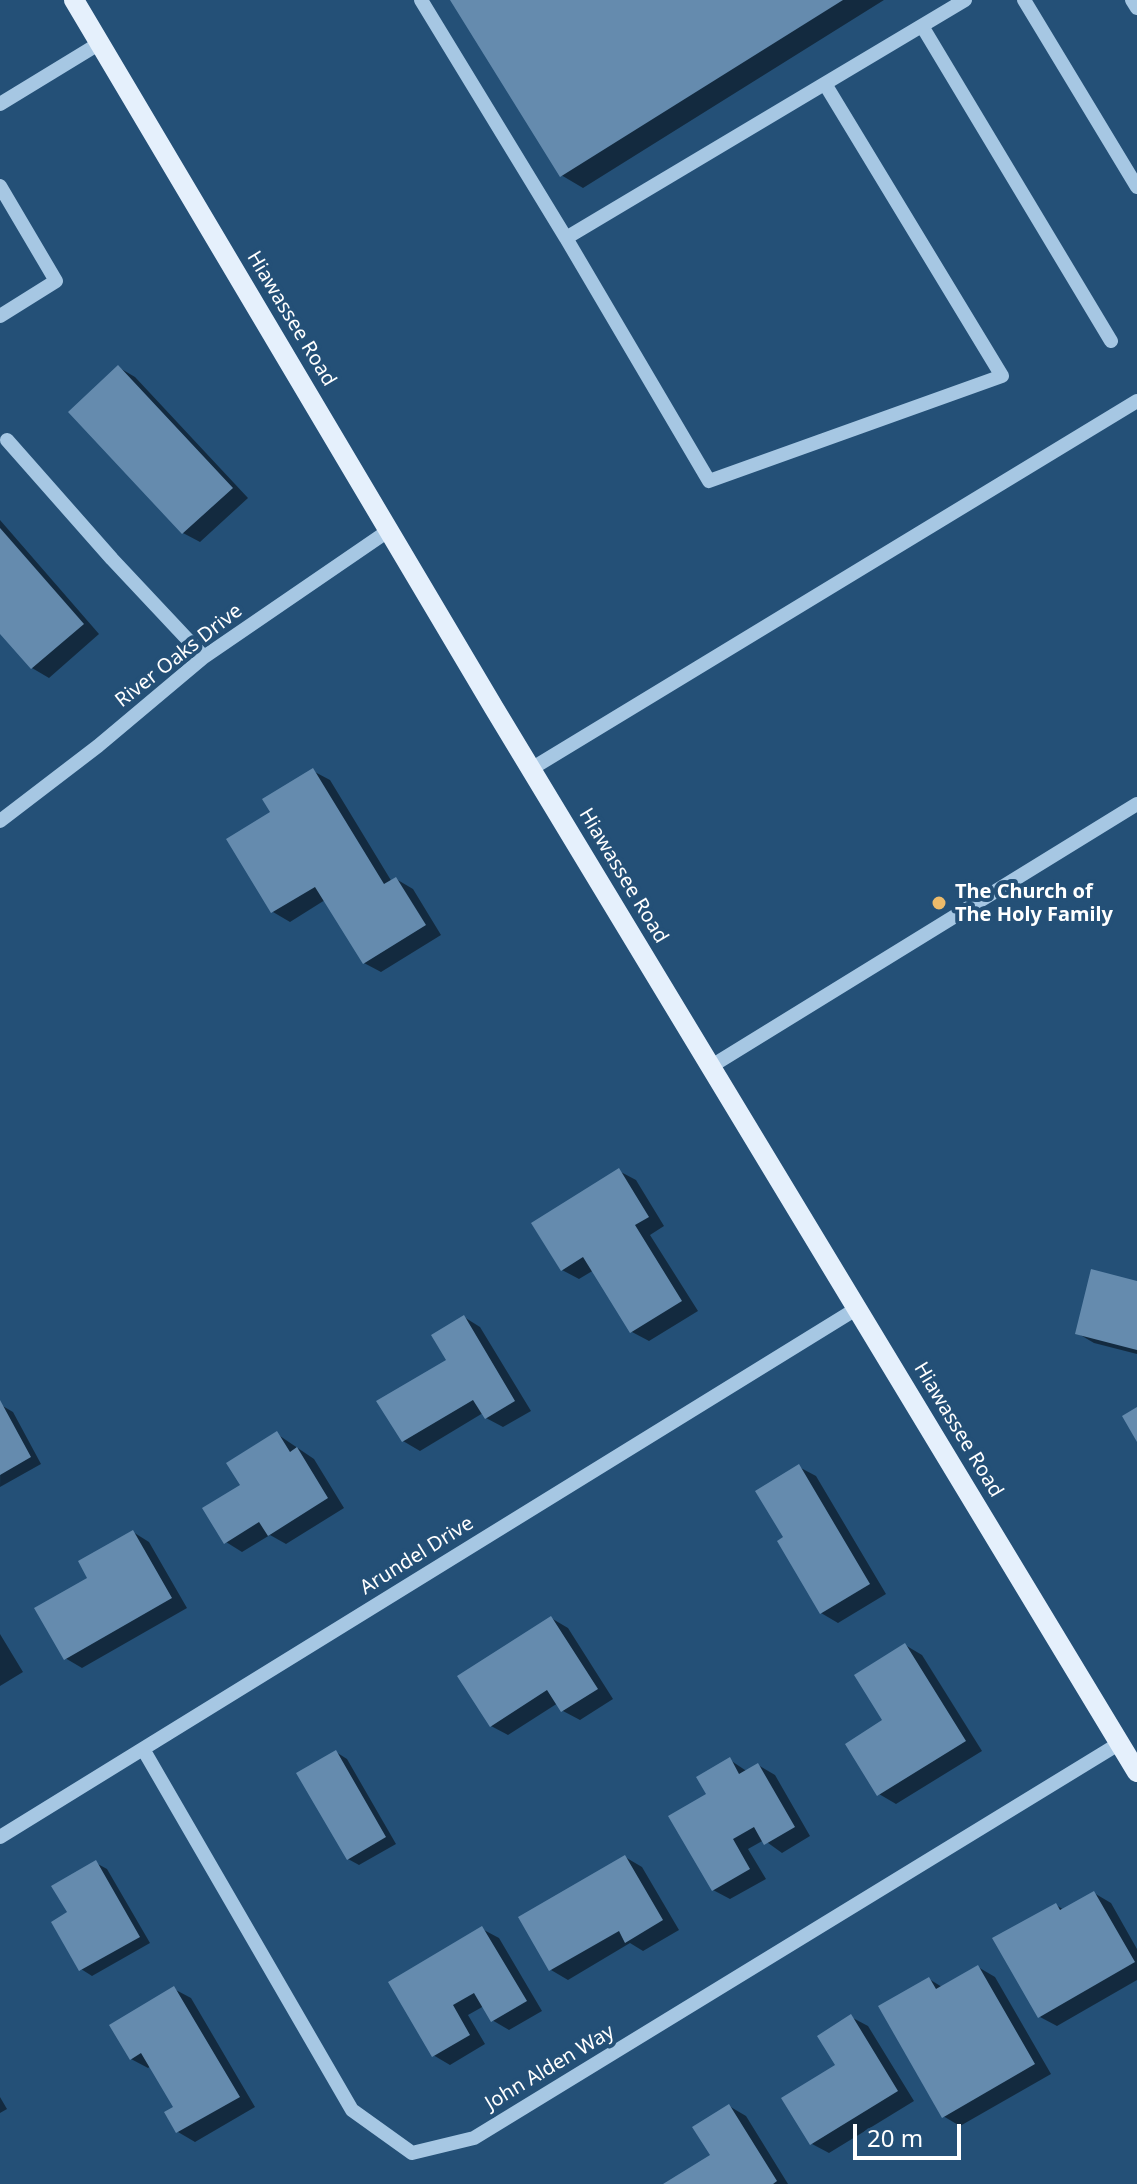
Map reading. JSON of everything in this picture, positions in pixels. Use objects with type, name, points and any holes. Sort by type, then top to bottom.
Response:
[{"type":"main road","name":"Hiawassee Road","points":[[74,0],[388,531],[1137,1772]]},
{"type":"street","points":[[421,0],[709,481],[1002,376],[825,84]]},
{"type":"street","points":[[566,238],[965,0]]},
{"type":"street","points":[[1024,0],[1137,187]]},
{"type":"street","points":[[1132,0],[1137,8]]},
{"type":"street","points":[[922,26],[1111,341]]},
{"type":"street","points":[[0,104],[100,43]]},
{"type":"street","points":[[0,186],[56,281],[0,316]]},
{"type":"street","points":[[531,769],[1137,401]]},
{"type":"street","points":[[7,440],[204,657]]},
{"type":"street","name":"River Oaks Drive","points":[[0,821],[98,746],[204,657],[388,531]]},
{"type":"street","points":[[710,1067],[1137,804]]},
{"type":"street","name":"Arundel Drive","points":[[0,1837],[856,1309]]},
{"type":"street","name":"John Alden Way","points":[[143,1749],[352,2110],[412,2153],[474,2138],[1120,1743]]},
{"type":"building","points":[[450,0],[843,0],[560,177]]},
{"type":"building","points":[[118,365],[233,488],[182,534],[68,412]]},
{"type":"building","points":[[0,528],[84,624],[31,669],[0,634]]},
{"type":"building","points":[[313,768],[384,884],[396,877],[426,925],[363,964],[315,887],[271,913],[226,839],[270,812],[262,799]]},
{"type":"building","points":[[619,1168],[649,1217],[635,1225],[682,1301],[630,1333],[583,1257],[561,1271],[531,1223]]},
{"type":"building","points":[[1091,1269],[1137,1281],[1137,1350],[1075,1334]]},
{"type":"building","points":[[464,1315],[515,1401],[485,1419],[473,1400],[402,1442],[376,1401],[446,1360],[431,1335]]},
{"type":"building","points":[[0,1400],[31,1457],[0,1475]]},
{"type":"building","points":[[1137,1407],[1137,1442],[1122,1416]]},
{"type":"building","points":[[277,1431],[290,1452],[297,1447],[328,1498],[268,1536],[259,1522],[224,1544],[202,1508],[240,1485],[226,1463]]},
{"type":"building","points":[[799,1464],[870,1584],[820,1614],[777,1541],[783,1537],[755,1491]]},
{"type":"building","points":[[133,1530],[172,1598],[64,1660],[34,1608],[87,1578],[78,1561]]},
{"type":"building","points":[[551,1616],[598,1689],[561,1712],[547,1690],[490,1727],[457,1676]]},
{"type":"building","points":[[905,1643],[966,1741],[877,1796],[845,1744],[882,1720],[854,1675]]},
{"type":"building","points":[[336,1750],[386,1837],[347,1860],[296,1773]]},
{"type":"building","points":[[730,1757],[739,1774],[758,1763],[795,1827],[764,1845],[754,1827],[733,1839],[750,1869],[712,1891],[668,1816],[706,1794],[696,1777]]},
{"type":"building","points":[[625,1855],[663,1920],[625,1943],[619,1931],[549,1971],[518,1917]]},
{"type":"building","points":[[96,1860],[140,1937],[79,1971],[51,1922],[67,1912],[51,1886]]},
{"type":"building","points":[[1094,1891],[1135,1962],[1038,2018],[992,1938],[1056,1903],[1060,1910]]},
{"type":"building","points":[[482,1926],[527,2001],[491,2022],[474,1993],[453,2005],[470,2035],[432,2057],[388,1982]]},
{"type":"building","points":[[978,1965],[1035,2064],[942,2118],[878,2006],[929,1977],[936,1989]]},
{"type":"building","points":[[174,1986],[240,2097],[176,2133],[164,2112],[173,2107],[141,2053],[130,2060],[109,2025]]},
{"type":"building","points":[[851,2014],[898,2091],[810,2145],[781,2098],[835,2065],[817,2036]]},
{"type":"building","points":[[729,2104],[777,2181],[773,2184],[663,2184],[710,2155],[692,2127]]},
{"type":"place","name":"The Church of The Holy Family","points":[[939,903]]}]
